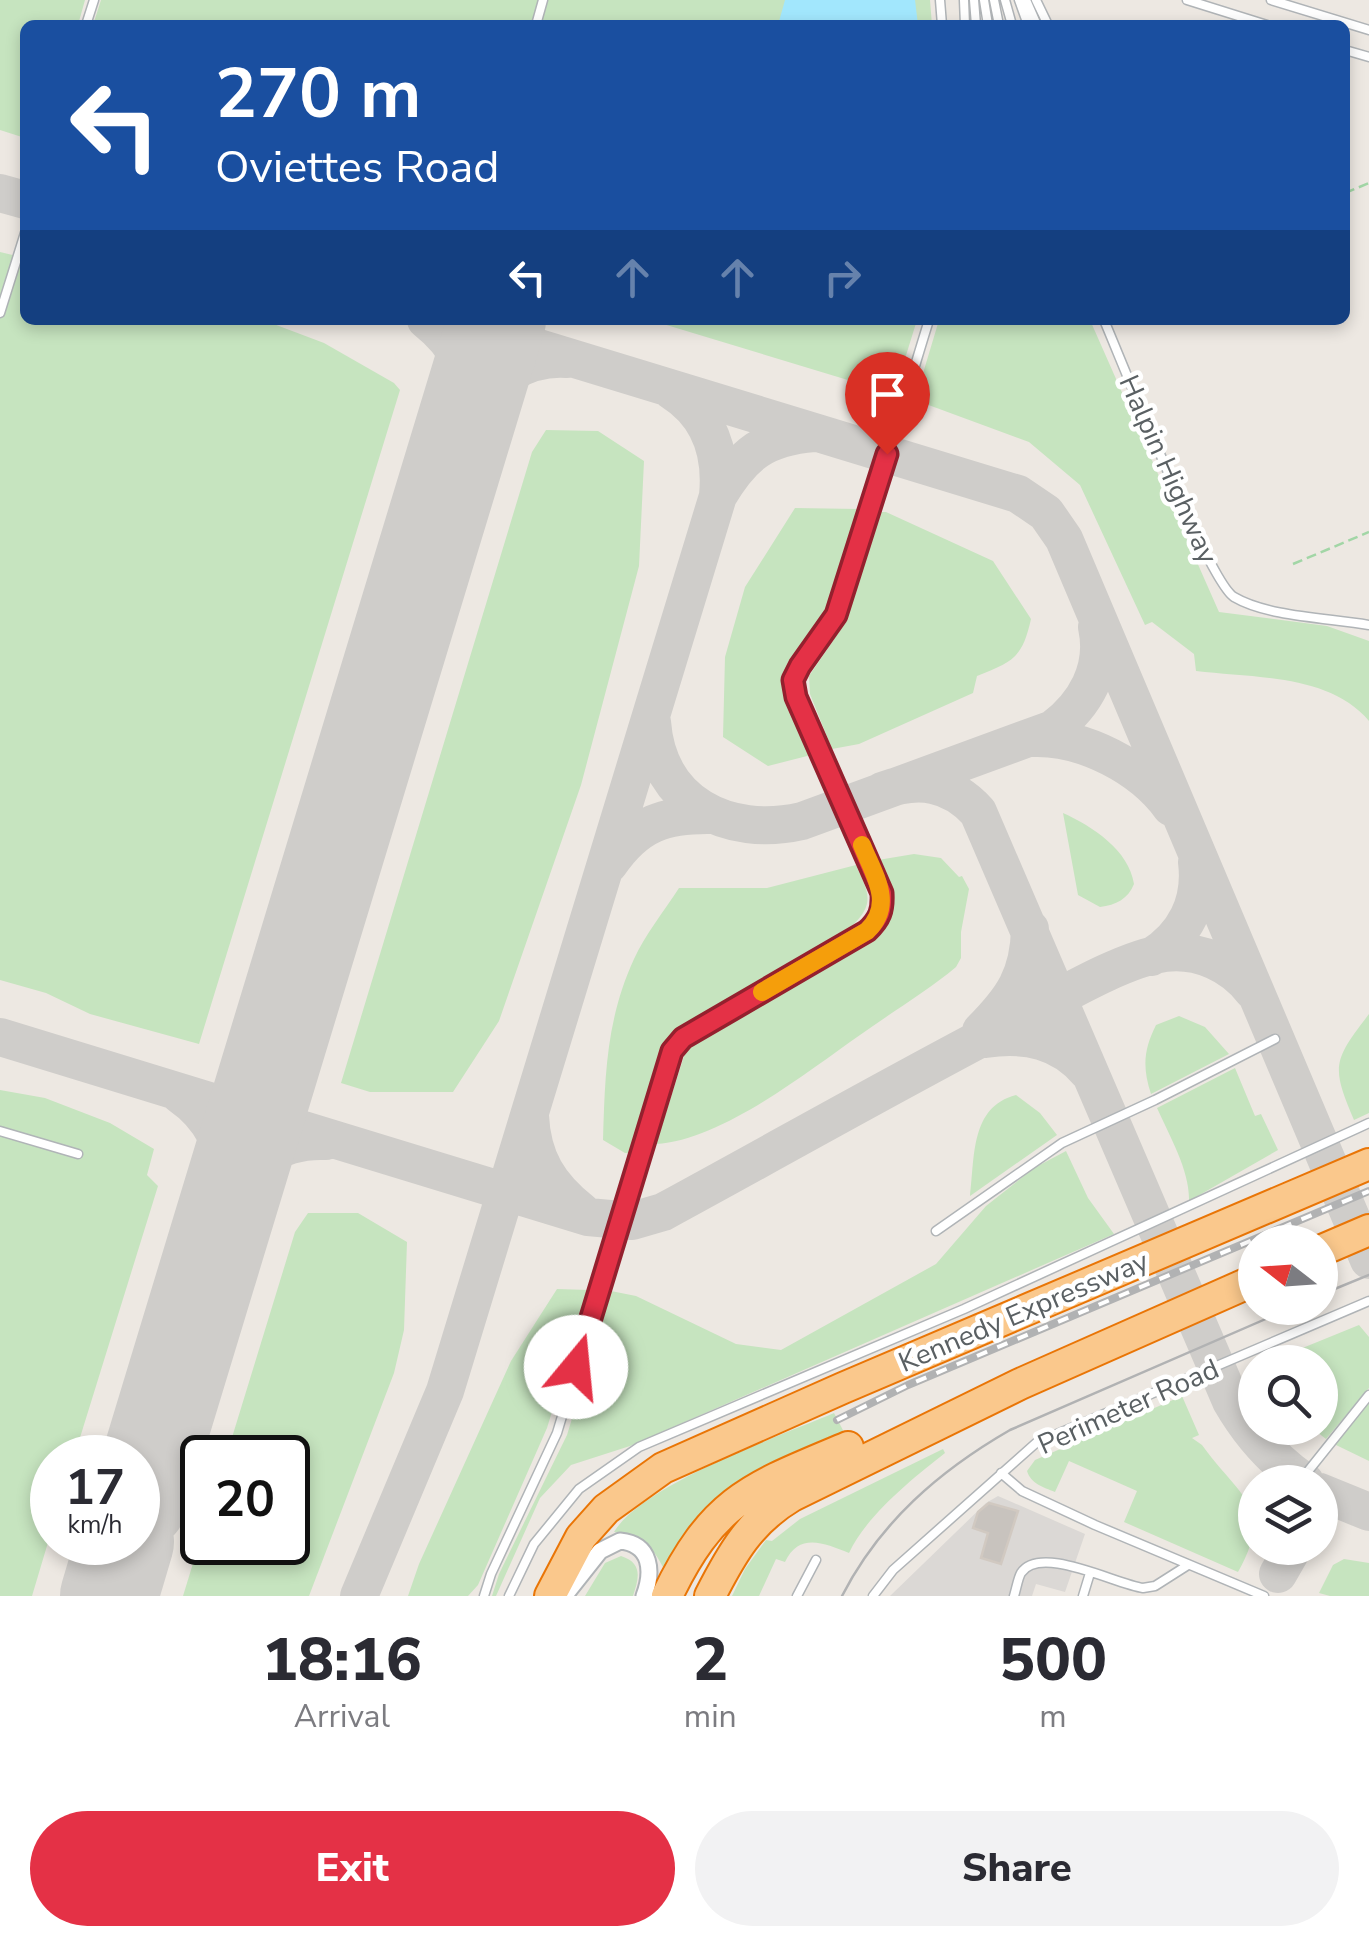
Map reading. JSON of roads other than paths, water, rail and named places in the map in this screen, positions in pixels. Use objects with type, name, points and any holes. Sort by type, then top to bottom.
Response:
[{"type":"highway","points":[[1251,1213],[1369,1152]]},
{"type":"highway","name":"Kennedy Expressway","points":[[550,1596],[581,1537],[606,1510],[631,1488],[679,1461],[1369,1164]]},
{"type":"highway","points":[[1338,1243],[1369,1230]]},
{"type":"highway","points":[[710,1596],[743,1536],[773,1508],[1020,1384],[1238,1288]]},
{"type":"highway","points":[[667,1596],[707,1527],[756,1488],[885,1432],[1020,1384]]},
{"type":"street","points":[[564,1596],[590,1562],[606,1547],[620,1541],[640,1549],[650,1563],[644,1596]]},
{"type":"lane","points":[[1188,0],[1251,20]]},
{"type":"lane","points":[[1271,0],[1336,20]]},
{"type":"lane","points":[[0,312],[20,249]]},
{"type":"lane","points":[[484,1596],[557,1433],[672,1051],[683,1038],[878,921],[882,893],[796,697],[793,680],[836,615],[926,325]]},
{"type":"lane","name":"Halpin Highway","points":[[1106,325],[1206,556],[1231,596],[1261,608],[1369,624]]},
{"type":"lane","points":[[936,1230],[1062,1143],[1275,1039]]},
{"type":"lane","points":[[508,1596],[534,1544],[580,1489],[639,1447],[964,1310],[1369,1123]]},
{"type":"lane","points":[[0,1130],[78,1154]]},
{"type":"lane","name":"Perimeter Road","points":[[873,1596],[893,1570],[1036,1443],[1369,1301]]},
{"type":"lane","points":[[1313,1465],[1369,1395]]},
{"type":"lane","points":[[1001,1473],[1022,1491],[1264,1596]]},
{"type":"lane","points":[[798,1596],[816,1560]]},
{"type":"lane","points":[[1014,1596],[1022,1572],[1036,1562],[1055,1562],[1144,1588],[1155,1586],[1188,1564]]},
{"type":"lane","points":[[1083,1596],[1090,1573]]},
{"type":"water","points":[[785,0],[915,0],[917,20],[779,20]]},
{"type":"tram line","points":[[1338,1288],[1369,1275]]},
{"type":"tram line","points":[[842,1596],[893,1522],[936,1481],[984,1446],[1010,1430],[1252,1325]]},
{"type":"railway","points":[[837,1420],[908,1385],[1369,1191]]}]
